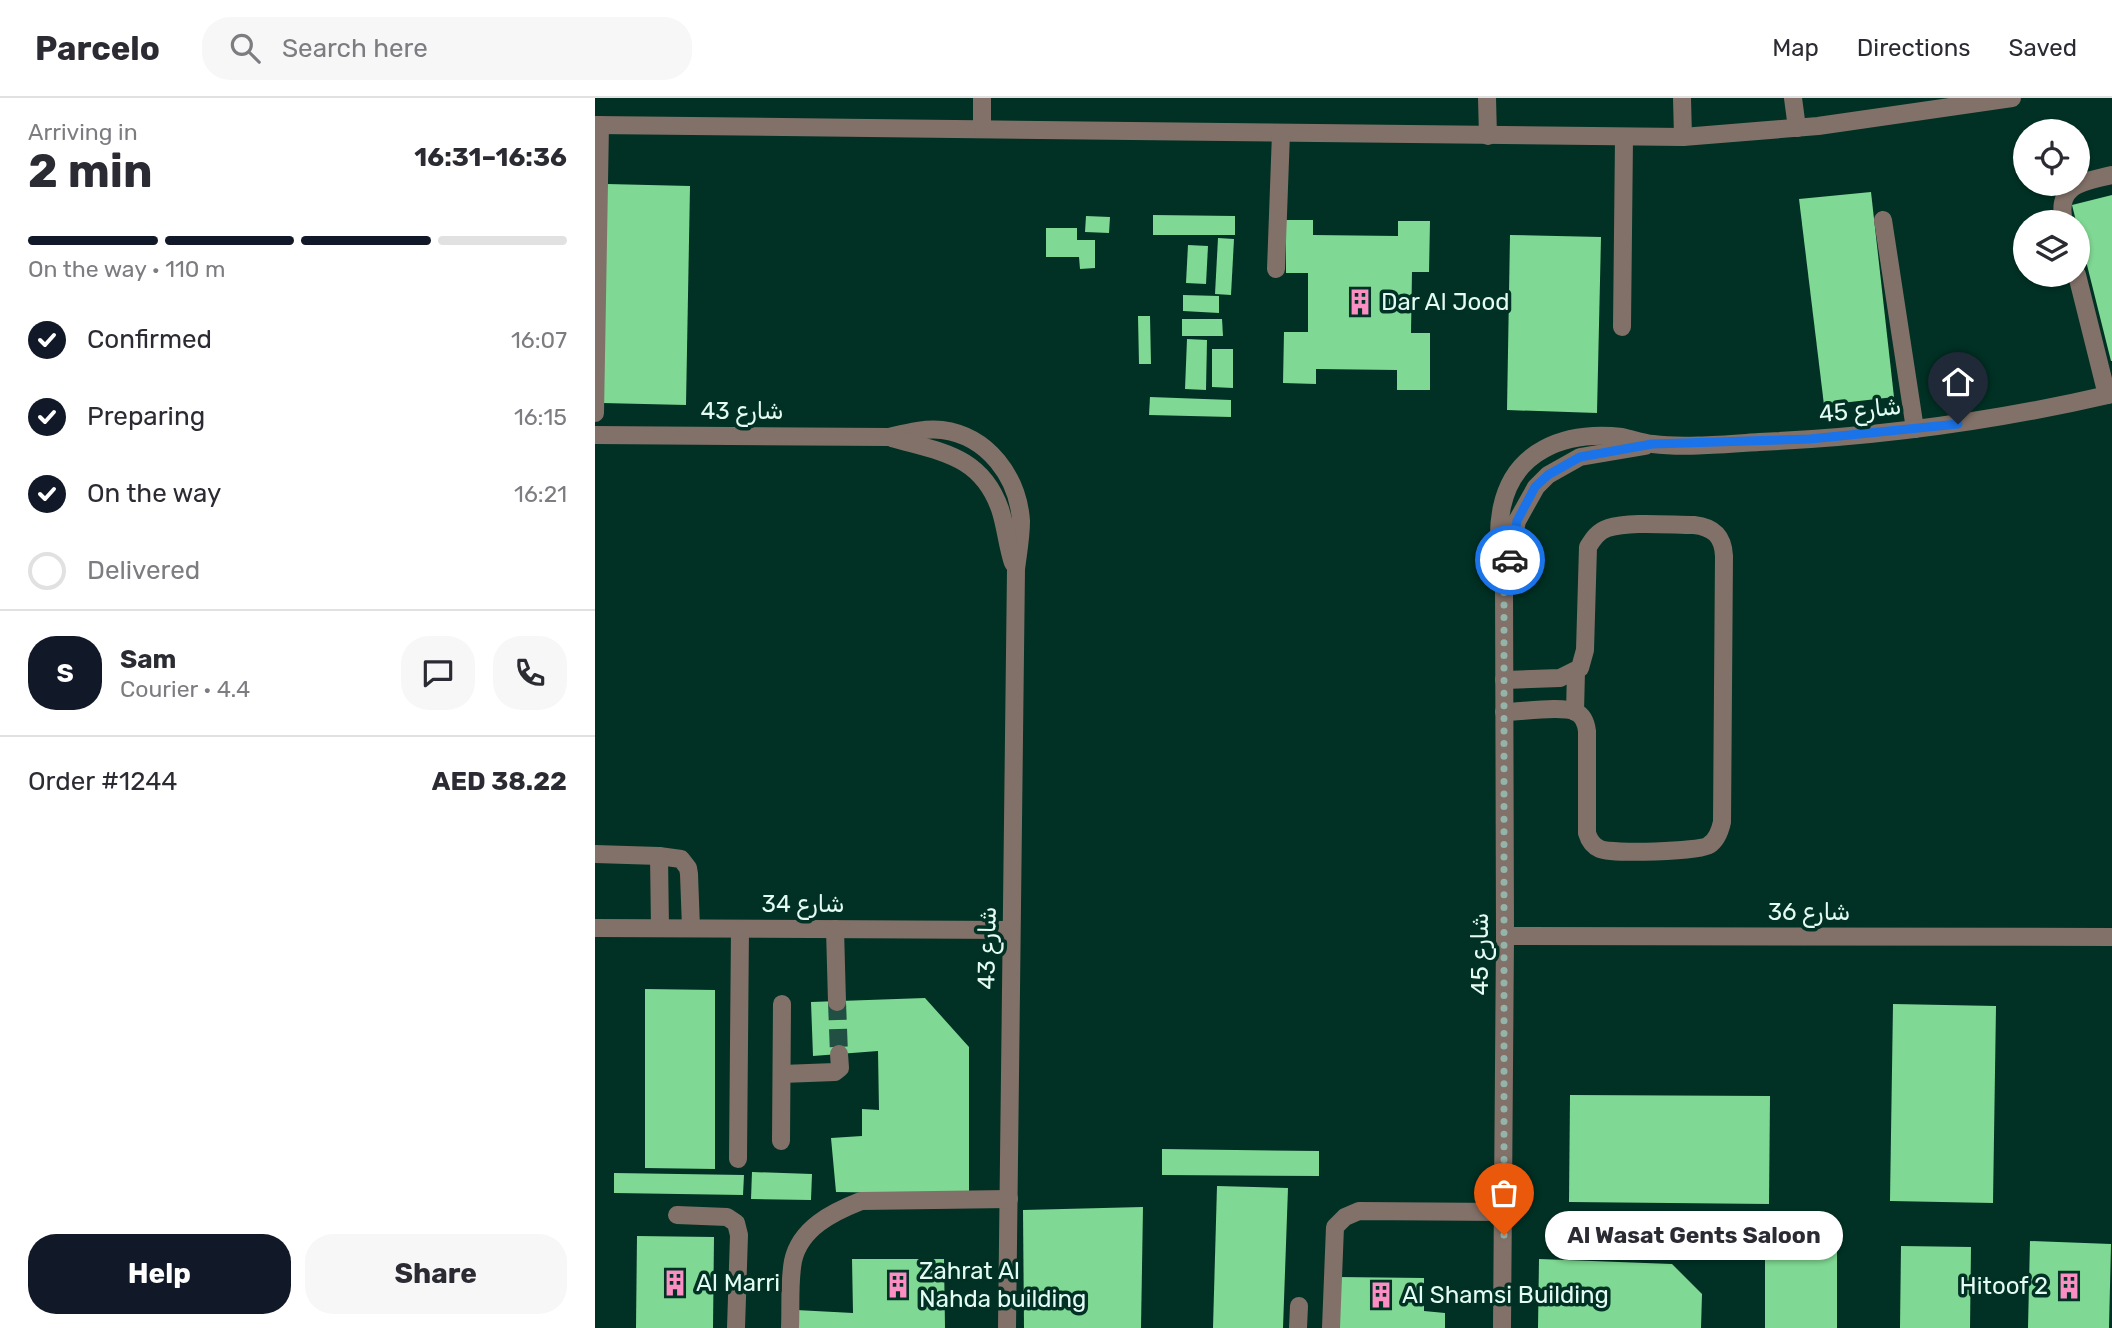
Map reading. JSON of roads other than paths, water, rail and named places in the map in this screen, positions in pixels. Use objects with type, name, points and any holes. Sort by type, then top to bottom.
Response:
[{"type":"street","points":[[982,98],[982,128]]},
{"type":"street","points":[[1487,98],[1488,136]]},
{"type":"street","points":[[1682,98],[1683,137]]},
{"type":"street","points":[[1793,98],[1797,128]]},
{"type":"street","points":[[595,413],[598,125],[1683,137],[1797,128],[2013,98]]},
{"type":"street","points":[[1276,268],[1281,133]]},
{"type":"street","points":[[1622,327],[1624,138]]},
{"type":"street","points":[[2063,210],[2065,196],[2071,188],[2112,175]]},
{"type":"street","points":[[1884,220],[1915,429]]},
{"type":"street","points":[[2080,287],[2110,395]]},
{"type":"street","name":"شارع 45","points":[[1502,1328],[1504,581],[1498,549],[1499,517],[1504,496],[1513,478],[1526,462],[1542,449],[1576,438],[1622,438],[1652,444],[1784,441],[1979,421],[2110,395]]},
{"type":"street","name":"شارع 43","points":[[595,435],[888,437],[925,430],[958,433],[973,440],[998,461],[1014,488],[1021,519],[1016,569],[1007,1328]]},
{"type":"street","points":[[1504,680],[1560,678],[1580,667],[1585,650],[1588,547],[1595,536],[1606,528],[1694,525],[1704,526],[1720,537],[1724,546],[1722,822],[1716,839],[1710,845],[1693,850],[1609,851],[1595,846],[1587,833],[1587,731],[1583,718],[1575,712],[1563,709],[1504,712]]},
{"type":"street","points":[[1575,712],[1576,671]]},
{"type":"street","points":[[595,854],[681,859],[688,868],[691,928]]},
{"type":"street","points":[[659,856],[660,928]]},
{"type":"street","name":"شارع 34","points":[[595,928],[1011,930]]},
{"type":"street","points":[[738,1159],[740,929]]},
{"type":"street","points":[[835,929],[837,1002]]},
{"type":"street","name":"شارع 36","points":[[1505,936],[2112,937]]},
{"type":"street","points":[[781,1141],[782,1004]]},
{"type":"street","points":[[782,1074],[837,1071],[840,1068],[839,1054]]},
{"type":"street","points":[[790,1328],[793,1260],[805,1236],[841,1209],[861,1201],[1009,1199]]},
{"type":"street","points":[[1331,1328],[1335,1227],[1345,1217],[1359,1211],[1504,1212]]},
{"type":"street","points":[[677,1215],[727,1217],[736,1223],[739,1236],[736,1328]]},
{"type":"street","points":[[1298,1328],[1299,1306]]},
{"type":"tunnel","points":[[837,1002],[839,1054]]},
{"type":"place","name":"Dar Al Jood","points":[[1360,302]]},
{"type":"place","name":"Al Wasat Gents Saloon","points":[[1504,1235]]},
{"type":"place","name":"Al Marri","points":[[675,1283]]},
{"type":"place","name":"Zahrat Al Nahda building","points":[[898,1285]]},
{"type":"place","name":"Hitoof 2","points":[[2069,1286]]},
{"type":"place","name":"Al Shamsi Building","points":[[1381,1295]]}]
